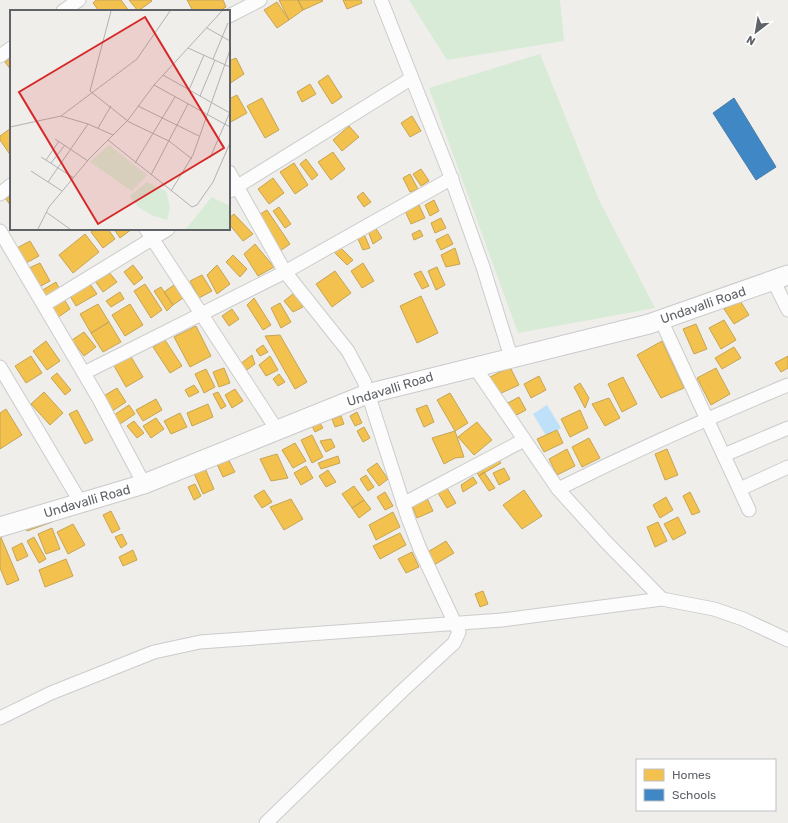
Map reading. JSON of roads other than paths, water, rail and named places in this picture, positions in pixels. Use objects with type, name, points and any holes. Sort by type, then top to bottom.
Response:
[{"type":"main road","name":"Undavalli Road","points":[[0,527],[144,484],[367,394],[474,366],[649,324],[781,277]]},
{"type":"street","points":[[64,10],[79,0]]},
{"type":"street","points":[[230,15],[260,0]]},
{"type":"street","points":[[381,0],[452,178],[483,267],[511,357]]},
{"type":"street","points":[[0,56],[10,49]]},
{"type":"street","points":[[233,189],[412,78]]},
{"type":"street","points":[[230,176],[233,189],[285,272],[348,350],[364,381],[403,504],[420,549],[459,632],[454,643],[266,823]]},
{"type":"street","points":[[84,373],[200,313],[285,272],[452,178]]},
{"type":"street","points":[[0,194],[10,186]]},
{"type":"street","points":[[44,306],[149,234],[164,230]]},
{"type":"street","points":[[0,231],[84,373],[144,484]]},
{"type":"street","points":[[149,234],[277,430]]},
{"type":"street","points":[[781,277],[788,310]]},
{"type":"street","points":[[661,320],[749,510]]},
{"type":"street","points":[[0,366],[81,503]]},
{"type":"street","points":[[474,366],[558,488],[606,542],[662,599]]},
{"type":"street","points":[[558,488],[706,418],[788,385]]},
{"type":"street","points":[[724,455],[788,428]]},
{"type":"street","points":[[403,504],[524,440]]},
{"type":"street","points":[[740,489],[788,467]]},
{"type":"street","points":[[0,718],[51,693],[154,652],[200,642],[502,620],[662,599],[714,609],[743,618],[788,640]]},
{"type":"water","points":[[547,405],[561,428],[547,437],[533,414]]}]
